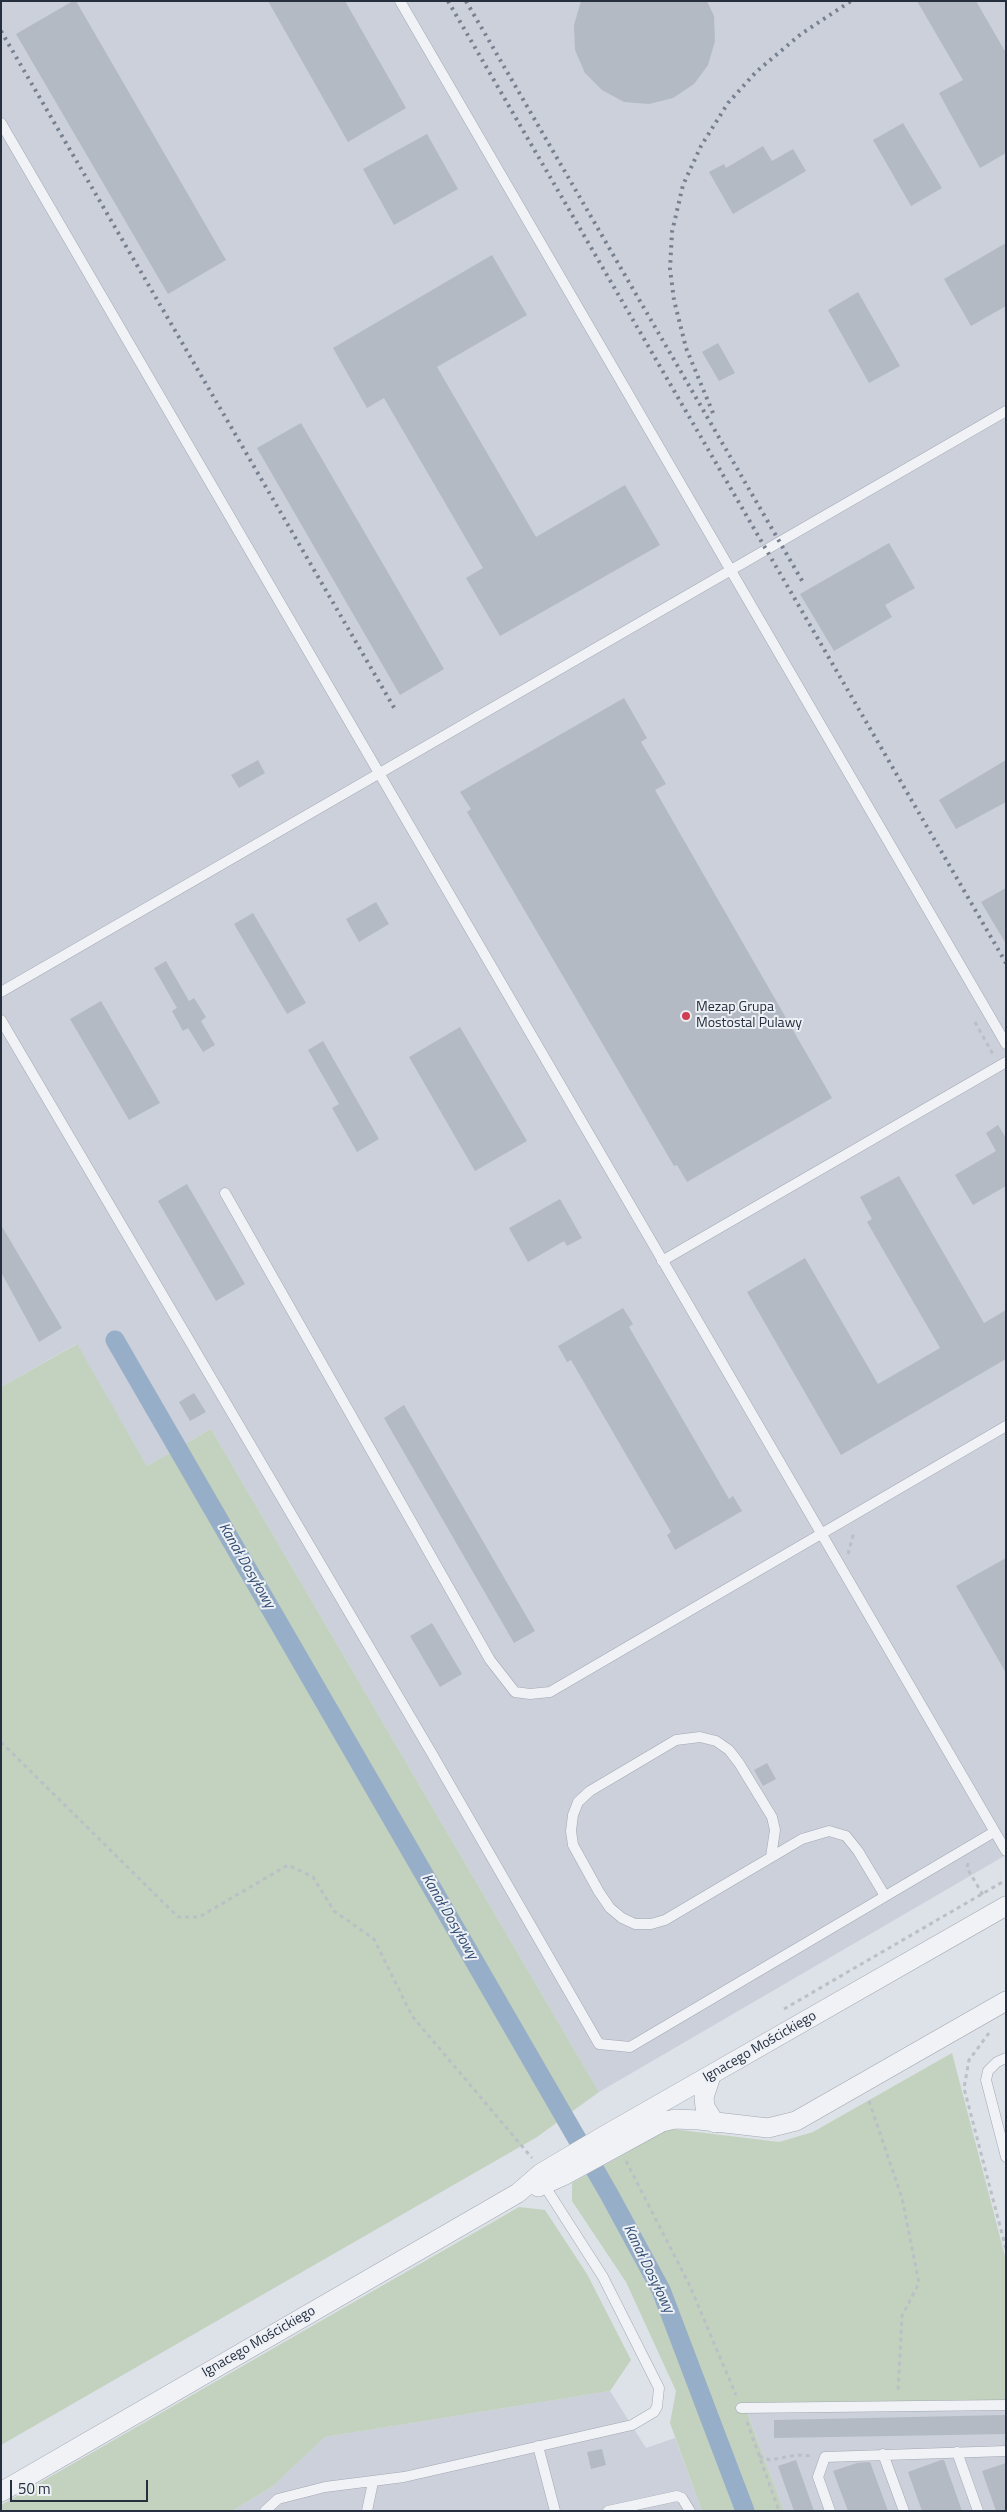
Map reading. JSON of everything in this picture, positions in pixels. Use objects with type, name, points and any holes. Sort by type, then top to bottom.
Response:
[{"type":"street","name":"Ignacego Mościckiego","points":[[613,2142],[711,2076],[1006,1906]]},
{"type":"street","name":"Ignacego Mościckiego","points":[[1,2492],[518,2193],[613,2142],[662,2122],[675,2119],[768,2128],[783,2126],[806,2116],[1005,2005]]},
{"type":"street","points":[[711,2076],[705,2088],[705,2107],[715,2123]]},
{"type":"lane","points":[[400,1],[1006,1044]]},
{"type":"lane","points":[[1,123],[1006,1851]]},
{"type":"lane","points":[[1,992],[1006,411]]},
{"type":"lane","points":[[1,1020],[431,1752],[599,2044],[630,2047],[994,1832]]},
{"type":"lane","points":[[662,1261],[1006,1062]]},
{"type":"lane","points":[[225,1193],[490,1660],[515,1692],[530,1694],[550,1692],[1006,1426]]},
{"type":"lane","points":[[771,1857],[774,1830],[772,1818],[739,1763],[729,1750],[716,1741],[700,1737],[676,1740],[590,1791],[578,1802],[573,1815],[571,1831],[573,1845],[599,1892],[610,1908],[622,1918],[635,1924],[651,1924],[664,1920],[802,1839],[829,1831],[846,1836],[858,1851],[886,1896]]},
{"type":"lane","points":[[1006,2058],[992,2067],[986,2080],[1006,2157]]},
{"type":"lane","points":[[265,2511],[268,2505],[278,2499],[325,2487],[373,2482],[632,2425],[654,2412],[657,2407],[659,2388],[552,2174]]},
{"type":"lane","points":[[741,2408],[1006,2405]]},
{"type":"lane","points":[[538,2446],[555,2511]]},
{"type":"lane","points":[[830,2511],[818,2477],[825,2457],[1006,2451]]},
{"type":"lane","points":[[957,2452],[978,2511]]},
{"type":"lane","points":[[883,2454],[904,2511]]},
{"type":"lane","points":[[367,2511],[373,2482]]},
{"type":"lane","points":[[608,2511],[677,2496],[682,2498],[690,2511]]},
{"type":"path","points":[[1,1742],[178,1917],[199,1917],[288,1865],[313,1877],[334,1911],[374,1939],[412,2016],[532,2158],[552,2174]]},
{"type":"path","points":[[863,2084],[902,2198],[918,2283],[902,2316],[897,2406]]},
{"type":"path","points":[[613,2142],[689,2284],[741,2408],[779,2511]]},
{"type":"path","points":[[759,2456],[770,2460],[796,2455],[825,2457]]},
{"type":"shaded area","points":[[1,1],[1006,1],[1006,1855],[599,2092],[211,1429],[147,1466],[76,1344],[1,1387]]},
{"type":"shaded area","points":[[610,2391],[646,2448],[675,2438],[702,2511],[232,2511],[273,2486],[325,2437]]},
{"type":"shaded area","points":[[1006,2400],[1006,2511],[784,2511],[744,2403]]},
{"type":"green space","points":[[77,1344],[147,1466],[211,1429],[599,2092],[537,2137],[1,2445],[1,1387]]},
{"type":"green space","points":[[952,2053],[1006,2260],[1006,2400],[744,2404],[784,2511],[702,2511],[670,2423],[676,2391],[626,2282],[572,2201],[572,2183],[628,2152],[646,2136],[672,2129],[779,2142],[813,2132]]},
{"type":"green space","points":[[519,2207],[545,2210],[587,2274],[631,2360],[610,2391],[325,2437],[273,2486],[232,2511],[1,2511],[1,2505]]},
{"type":"building","points":[[76,1],[226,260],[168,294],[16,34]]},
{"type":"building","points":[[268,1],[345,1],[406,108],[348,142]]},
{"type":"building","points":[[581,1],[707,1],[714,16],[715,41],[708,65],[694,84],[673,98],[649,104],[624,102],[602,90],[585,73],[575,50],[574,25]]},
{"type":"building","points":[[917,1],[976,1],[1006,53],[1006,153],[980,168],[939,93],[963,80]]},
{"type":"building","points":[[903,123],[942,188],[911,206],[873,140]]},
{"type":"building","points":[[427,134],[458,189],[394,225],[363,169]]},
{"type":"building","points":[[763,146],[772,161],[793,149],[806,171],[733,214],[709,172],[724,164],[726,168]]},
{"type":"building","points":[[1006,243],[1006,306],[971,326],[944,279]]},
{"type":"building","points":[[492,255],[527,315],[437,367],[536,537],[625,485],[660,545],[500,636],[466,578],[483,568],[384,398],[367,408],[333,348]]},
{"type":"building","points":[[858,292],[900,366],[869,383],[828,310]]},
{"type":"building","points":[[718,343],[735,373],[719,381],[702,352]]},
{"type":"building","points":[[301,423],[444,669],[400,695],[257,448]]},
{"type":"building","points":[[889,543],[915,588],[885,605],[892,617],[834,651],[800,594]]},
{"type":"building","points":[[624,698],[647,738],[641,742],[666,784],[655,790],[832,1098],[687,1182],[677,1165],[674,1166],[467,812],[471,809],[460,792]]},
{"type":"building","points":[[258,760],[265,773],[239,788],[231,775]]},
{"type":"building","points":[[1006,760],[1006,802],[956,829],[939,800]]},
{"type":"building","points":[[1006,888],[1006,944],[981,902]]},
{"type":"building","points":[[376,902],[389,924],[359,942],[346,919]]},
{"type":"building","points":[[253,913],[306,1003],[287,1014],[234,924]]},
{"type":"building","points":[[166,961],[189,1001],[194,998],[206,1017],[201,1021],[215,1045],[203,1052],[188,1028],[183,1031],[172,1011],[177,1008],[154,968]]},
{"type":"building","points":[[101,1001],[160,1103],[129,1120],[70,1019]]},
{"type":"building","points":[[460,1027],[527,1141],[475,1171],[409,1057]]},
{"type":"building","points":[[323,1041],[379,1139],[357,1152],[332,1108],[339,1104],[308,1050]]},
{"type":"building","points":[[998,1125],[1006,1138],[1006,1186],[973,1205],[955,1175],[996,1151],[986,1133]]},
{"type":"building","points":[[899,1176],[984,1323],[1006,1310],[1006,1359],[841,1455],[747,1292],[805,1258],[878,1384],[940,1348],[867,1222],[872,1219],[860,1197]]},
{"type":"building","points":[[187,1184],[245,1284],[216,1301],[158,1201]]},
{"type":"building","points":[[560,1199],[582,1238],[567,1246],[564,1241],[528,1262],[509,1228]]},
{"type":"building","points":[[1,1225],[62,1328],[39,1342],[1,1272]]},
{"type":"building","points":[[623,1308],[633,1324],[629,1327],[729,1499],[733,1496],[742,1511],[675,1550],[667,1535],[671,1532],[571,1360],[567,1362],[558,1346]]},
{"type":"building","points":[[194,1393],[206,1412],[190,1421],[179,1402]]},
{"type":"building","points":[[404,1405],[535,1631],[514,1643],[384,1418]]},
{"type":"building","points":[[1006,1558],[1006,1673],[956,1586]]},
{"type":"building","points":[[432,1623],[462,1674],[440,1687],[410,1636]]},
{"type":"building","points":[[767,1763],[776,1779],[763,1786],[754,1770]]},
{"type":"building","points":[[1006,2415],[1006,2434],[774,2438],[774,2420]]},
{"type":"building","points":[[602,2449],[606,2465],[591,2469],[587,2452]]},
{"type":"building","points":[[796,2460],[814,2511],[794,2511],[778,2466]]},
{"type":"building","points":[[944,2460],[962,2511],[922,2511],[908,2472]]},
{"type":"building","points":[[870,2462],[888,2511],[848,2511],[833,2471],[857,2463]]},
{"type":"building","points":[[1006,2463],[1006,2511],[996,2511],[982,2471]]},
{"type":"waterway","name":"Kanał Dosyłowy","points":[[115,1340],[609,2194],[661,2290],[745,2511]]},
{"type":"railway","points":[[448,1],[1006,963]]},
{"type":"railway","points":[[466,1],[804,584]]},
{"type":"railway","points":[[713,413],[686,348],[674,300],[670,269],[672,232],[683,185],[701,146],[728,103],[756,72],[801,34],[851,1]]},
{"type":"railway","points":[[1,31],[396,711]]},
{"type":"place","name":"Mezap Grupa Mostostal Pulawy","points":[[686,1016]]}]
